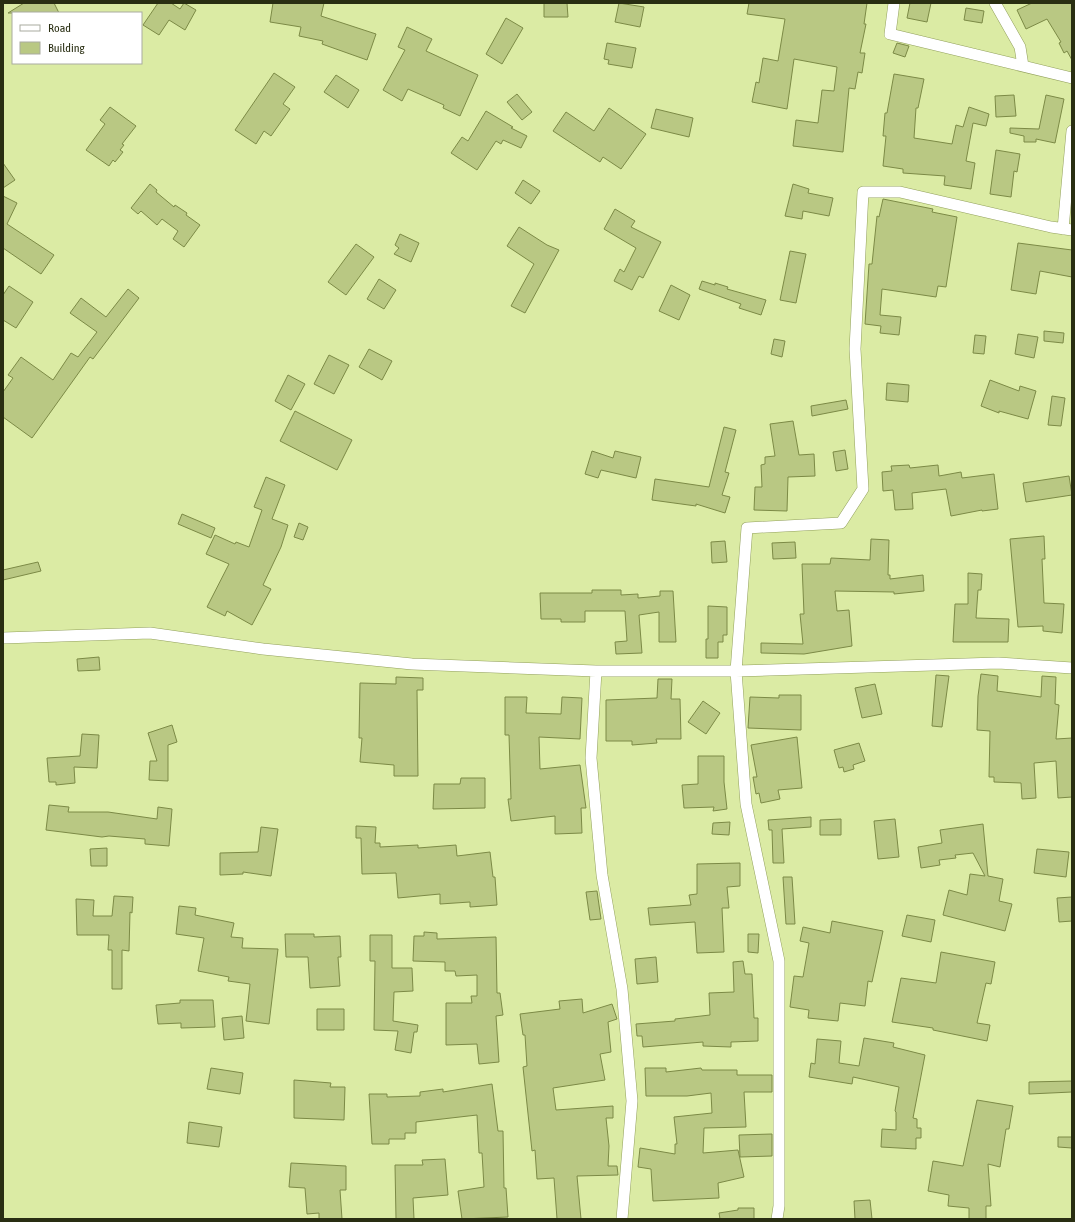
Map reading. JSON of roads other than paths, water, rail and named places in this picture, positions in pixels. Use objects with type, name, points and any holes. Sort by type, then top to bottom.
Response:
[{"type":"street","points":[[894,3],[890,34],[1072,78]]},
{"type":"street","points":[[995,3],[1020,47],[1023,66]]},
{"type":"street","points":[[777,1219],[779,1206],[779,961],[746,804],[736,671],[747,528],[841,523],[863,488],[855,349],[863,192],[900,192],[1068,229],[1072,131]]},
{"type":"street","points":[[3,638],[150,633],[263,649],[412,664],[596,671],[736,671],[998,663],[1072,668]]},
{"type":"street","points":[[596,671],[591,758],[602,875],[622,989],[632,1101],[622,1219]]}]
